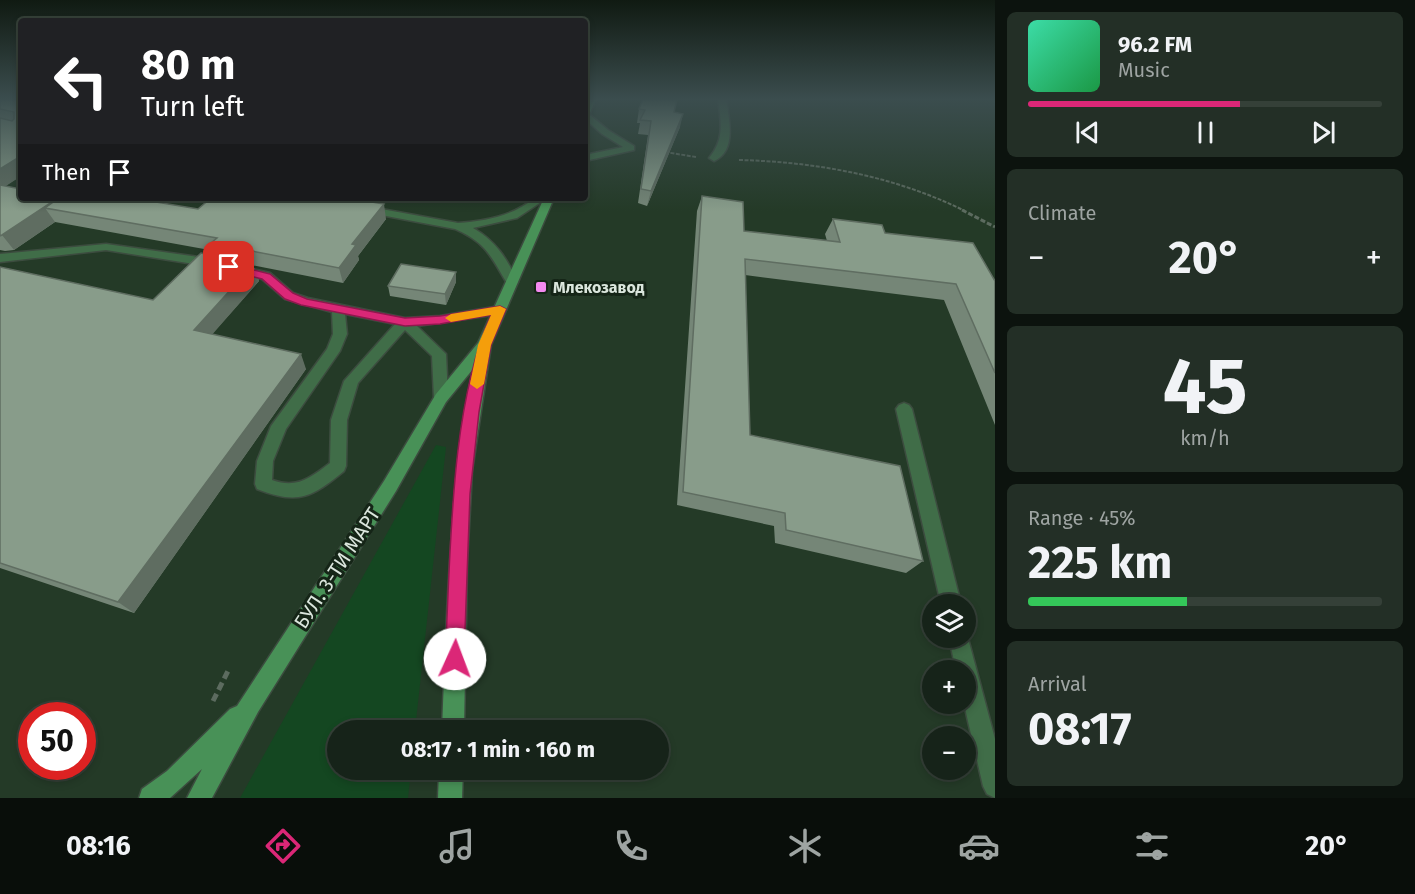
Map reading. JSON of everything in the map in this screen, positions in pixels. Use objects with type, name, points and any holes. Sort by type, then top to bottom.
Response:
[{"type":"main road","name":"БУЛ. 3-ТИ МАРТ","points":[[453,720],[458,563],[464,471],[484,345],[548,201]]},
{"type":"main road","name":"БУЛ. 3-ТИ МАРТ","points":[[199,798],[250,704],[390,486],[441,398],[484,345]]},
{"type":"main road","points":[[151,798],[175,779],[250,704]]},
{"type":"main road","points":[[450,798],[451,780]]},
{"type":"street","points":[[612,136],[631,148]]},
{"type":"street","points":[[714,158],[723,150],[727,136]]},
{"type":"street","points":[[588,157],[631,148]]},
{"type":"street","points":[[458,226],[502,221],[530,208],[538,201]]},
{"type":"street","points":[[349,206],[458,226],[485,239],[496,250],[512,282]]},
{"type":"street","points":[[0,258],[106,247],[191,258],[266,276],[289,296],[305,302],[405,322],[440,320],[500,309]]},
{"type":"street","points":[[338,307],[340,334],[333,351],[279,426],[265,461],[263,484],[285,493],[310,489],[338,466],[339,420],[351,381],[405,322]]},
{"type":"street","points":[[405,322],[439,354],[441,398]]},
{"type":"street","points":[[904,409],[949,594]]},
{"type":"street","points":[[961,648],[995,786]]},
{"type":"path","points":[[631,148],[714,158],[830,166],[912,190],[995,227]]},
{"type":"shaded area","points":[[0,136],[18,136],[18,201],[588,201],[588,136],[995,136],[995,798],[0,798]]},
{"type":"green space","points":[[436,445],[446,447],[416,720],[327,720],[327,780],[410,780],[408,798],[240,798]]},
{"type":"building","points":[[0,136],[18,136],[18,158],[0,169]]},
{"type":"building","points":[[649,136],[674,136],[651,191],[641,189]]},
{"type":"building","points":[[0,185],[18,188],[18,201],[53,201],[0,236]]},
{"type":"building","points":[[702,196],[743,202],[744,231],[840,242],[833,219],[882,225],[885,233],[973,243],[995,281],[995,373],[956,284],[745,259],[750,435],[900,466],[923,561],[786,530],[785,513],[683,492]]},
{"type":"building","points":[[55,201],[150,201],[198,209],[207,201],[366,201],[384,204],[352,244],[356,245],[339,268],[211,243],[217,238],[45,208]]},
{"type":"building","points":[[201,253],[253,265],[194,330],[301,354],[118,602],[0,563],[0,267],[153,300]]},
{"type":"building","points":[[401,264],[456,272],[445,294],[388,286]]},
{"type":"slow traffic","points":[[451,318],[500,309],[484,345],[477,384]]},
{"type":"place","name":"Млекозавод","points":[[541,287]]},
{"type":"route","points":[[229,267],[266,276],[289,296],[305,302],[405,322],[440,320],[500,309],[484,345],[464,471],[455,659]]}]
